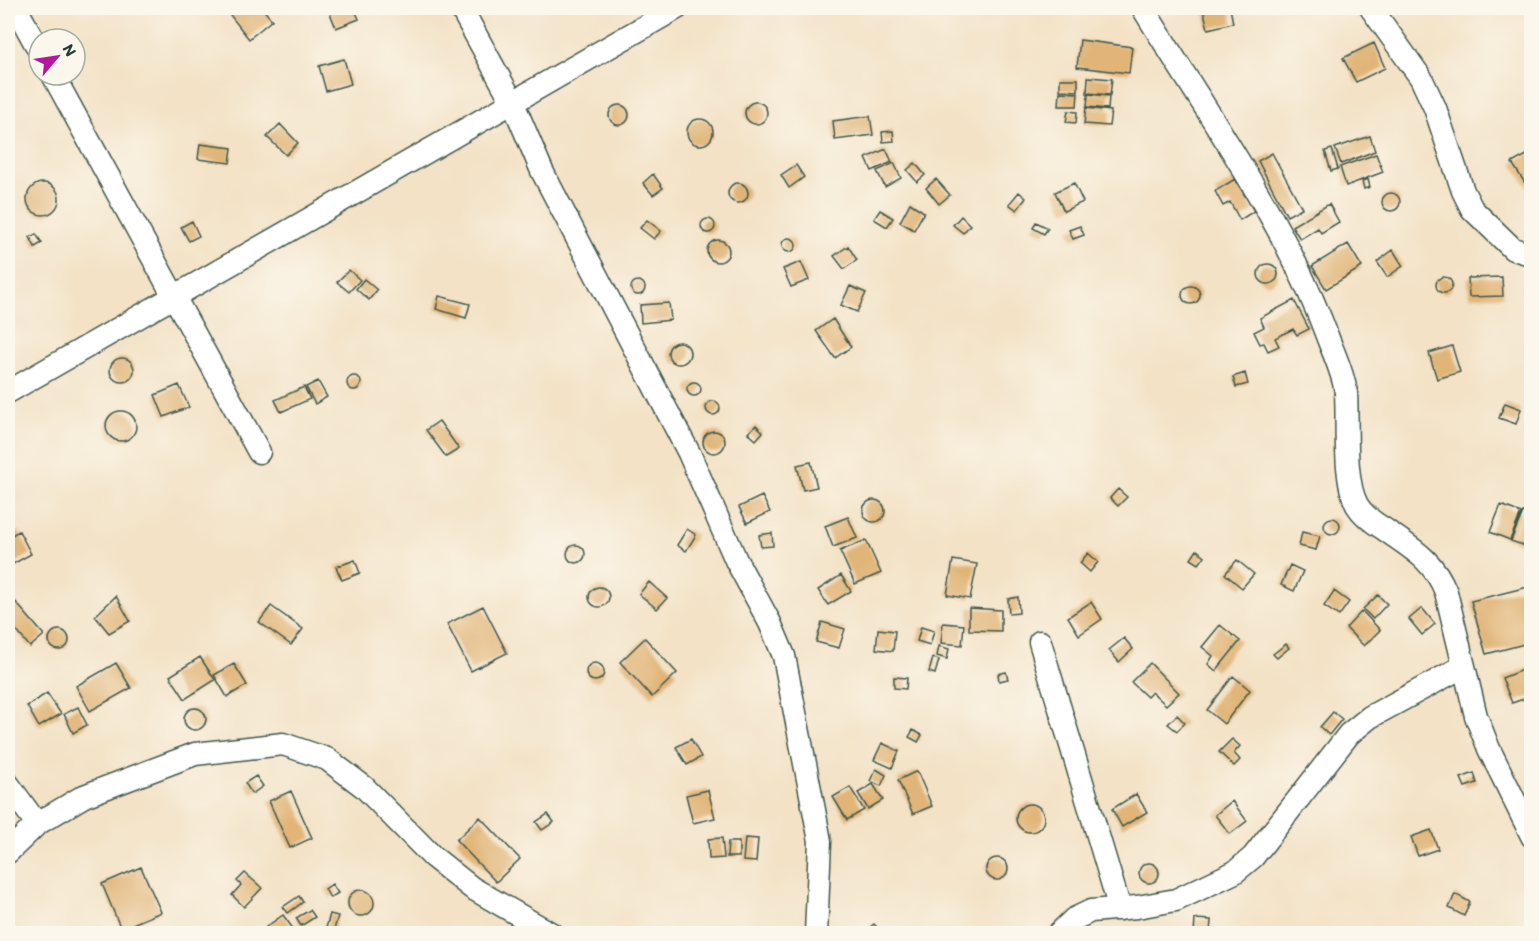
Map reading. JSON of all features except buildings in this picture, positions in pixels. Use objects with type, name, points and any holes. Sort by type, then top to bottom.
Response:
[{"type":"street","points":[[16,8],[27,28]]},
{"type":"street","points":[[461,8],[513,103],[542,171],[689,453],[736,560],[770,622],[784,656],[820,841],[816,933]]},
{"type":"street","points":[[8,392],[677,8]]},
{"type":"street","points":[[1143,8],[1251,183],[1291,255],[1329,339],[1346,390],[1350,488],[1358,507],[1371,520],[1425,558],[1440,576],[1446,592],[1476,716],[1489,749],[1532,836]]},
{"type":"street","points":[[1371,8],[1421,78],[1435,108],[1463,191],[1472,209],[1513,249],[1532,252]]},
{"type":"street","points":[[60,87],[259,452]]},
{"type":"street","points":[[1040,642],[1120,909]]},
{"type":"street","points":[[1058,933],[1074,919],[1090,911],[1120,909],[1176,900],[1235,872],[1253,857],[1349,734],[1370,717],[1464,666]]},
{"type":"street","points":[[8,852],[37,824],[84,796],[195,754],[283,744],[327,759],[364,787],[433,857],[464,882],[552,933]]},
{"type":"street","points":[[8,784],[37,824]]}]
